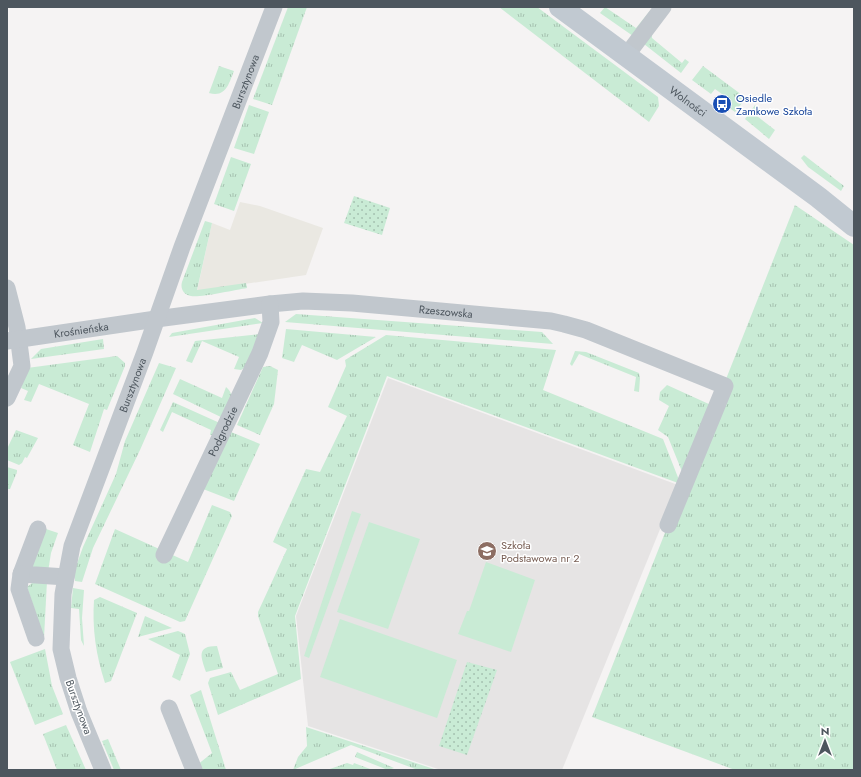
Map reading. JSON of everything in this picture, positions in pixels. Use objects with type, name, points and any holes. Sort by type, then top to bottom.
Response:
[{"type":"street","name":"Bursztynowa","points":[[103,770],[79,712],[68,678],[61,649],[63,594],[72,546],[274,7]]},
{"type":"street","name":"Wolności","points":[[560,7],[818,196],[854,226]]},
{"type":"street","points":[[626,56],[663,7]]},
{"type":"street","points":[[7,288],[13,340],[22,366],[7,398]]},
{"type":"street","name":"Rzeszowska","points":[[156,319],[303,301],[352,303],[551,321],[586,330],[725,386],[668,525]]},
{"type":"street","name":"Podgrodzie","points":[[164,555],[260,353],[271,322],[270,304]]},
{"type":"street","name":"Krośnieńska","points":[[13,340],[156,319]]},
{"type":"street","points":[[36,638],[19,589],[22,574],[38,529]]},
{"type":"street","points":[[22,574],[66,577]]},
{"type":"street","points":[[169,708],[194,770]]},
{"type":"shaded area","points":[[240,202],[260,206],[323,228],[306,275],[197,291],[212,223],[230,230]]},
{"type":"shaded area","name":"Szkoła Podstawowa nr 2","points":[[388,378],[678,485],[562,770],[441,770],[308,726],[296,616]]},
{"type":"green space","points":[[288,7],[307,7],[272,105],[253,99]]},
{"type":"green space","points":[[499,7],[537,7],[658,97],[659,106],[649,122]]},
{"type":"green space","points":[[605,7],[636,28],[653,7],[633,36],[600,13]]},
{"type":"green space","points":[[652,33],[652,38],[682,63],[685,59],[689,62],[681,73],[644,44]]},
{"type":"green space","points":[[219,66],[234,71],[228,85],[223,91],[215,94],[209,93]]},
{"type":"green space","points":[[703,66],[746,98],[735,112],[724,104],[726,97],[715,89],[711,94],[692,80]]},
{"type":"green space","points":[[249,105],[269,112],[254,154],[234,148]]},
{"type":"green space","points":[[755,105],[757,107],[753,113],[775,130],[769,139],[745,119]]},
{"type":"green space","points":[[804,155],[844,186],[841,191],[808,167],[801,158]]},
{"type":"green space","points":[[231,157],[251,164],[234,211],[214,204]]},
{"type":"green space","points":[[354,196],[390,208],[382,235],[344,223]]},
{"type":"green space","points":[[795,205],[854,245],[854,770],[735,770],[592,717]]},
{"type":"green space","points":[[205,221],[212,223],[197,290],[246,283],[247,288],[195,296],[186,294],[183,291],[182,282]]},
{"type":"green space","points":[[296,314],[542,332],[553,344],[285,322]]},
{"type":"green space","points":[[255,318],[263,323],[169,337],[172,333]]},
{"type":"green space","points":[[286,329],[376,337],[337,360],[302,345],[294,362],[282,358]]},
{"type":"green space","points":[[260,334],[246,367],[241,370],[234,369],[239,357],[202,341],[192,363],[186,361],[195,341]]},
{"type":"green space","points":[[386,335],[556,350],[543,390],[663,439],[679,480],[678,483],[387,376],[295,616],[301,679],[218,715],[208,683],[210,678],[231,672],[240,690],[278,674],[258,616],[258,612],[287,549],[273,542],[306,469],[320,472],[347,416],[328,407],[346,366],[345,360]]},
{"type":"green space","points":[[103,339],[104,349],[31,359],[41,349]]},
{"type":"green space","points":[[575,351],[586,352],[639,373],[639,392],[634,391],[636,377],[579,354],[572,366],[570,364]]},
{"type":"green space","points":[[117,356],[125,363],[125,366],[107,410],[104,409],[90,452],[73,445],[89,404],[39,384],[31,402],[24,400],[28,391],[21,388],[27,368]]},
{"type":"green space","points":[[159,363],[176,368],[140,450],[93,548],[82,582],[75,581],[75,569],[83,547],[116,474],[125,441]]},
{"type":"green space","points":[[270,366],[278,370],[274,404],[260,435],[237,425],[263,367]]},
{"type":"green space","points":[[180,379],[222,398],[226,387],[232,398],[225,419],[173,394]]},
{"type":"green space","points":[[667,385],[711,405],[683,474],[668,437],[658,430],[669,406],[659,400],[660,392]]},
{"type":"green space","points":[[173,402],[222,424],[213,435],[210,435],[211,430],[172,412],[163,432],[160,430]]},
{"type":"green space","points":[[16,430],[38,438],[27,458],[25,457],[19,465],[7,460],[7,449]]},
{"type":"green space","points":[[231,432],[260,444],[234,501],[203,489]]},
{"type":"green space","points":[[7,467],[17,470],[10,489],[7,489]]},
{"type":"green space","points":[[212,505],[230,512],[232,516],[185,621],[180,622],[95,584],[115,529],[188,562]]},
{"type":"green space","points":[[352,511],[361,514],[309,658],[304,656]]},
{"type":"green space","points":[[369,522],[420,539],[388,629],[337,612]]},
{"type":"green space","points":[[46,529],[58,533],[51,553],[48,572],[29,571]]},
{"type":"green space","points":[[486,562],[535,580],[511,652],[458,634],[467,611],[469,611]]},
{"type":"green space","points":[[47,581],[44,638],[27,587],[32,583]]},
{"type":"green space","points":[[73,588],[84,590],[82,618],[84,646],[81,640],[79,609],[71,608]]},
{"type":"green space","points":[[100,597],[137,613],[111,681],[105,683],[99,663],[94,631],[94,600]]},
{"type":"green space","points":[[145,616],[172,628],[138,637]]},
{"type":"green space","points":[[340,619],[457,660],[437,718],[320,677]]},
{"type":"green space","points":[[178,631],[185,634],[190,654],[180,681],[172,677],[180,655],[148,639]]},
{"type":"green space","points":[[217,646],[223,668],[206,672],[202,657],[203,650]]},
{"type":"green space","points":[[45,649],[52,686],[63,714],[35,725],[10,662]]},
{"type":"green space","points":[[467,662],[497,670],[467,755],[439,746]]},
{"type":"green space","points":[[201,690],[226,770],[200,770],[197,765],[212,753],[190,695]]},
{"type":"green space","points":[[66,725],[86,770],[57,770],[43,734]]},
{"type":"green space","points":[[306,727],[437,770],[418,770],[351,745],[293,770],[298,757],[307,746]]},
{"type":"green space","points":[[108,739],[121,770],[114,770],[102,741]]},
{"type":"green space","points":[[357,752],[394,768],[388,770],[355,757]]},
{"type":"green space","points":[[347,763],[353,765],[354,763],[373,770],[327,770]]},
{"type":"place","name":"Osiedle Zamkowe Szkoła","points":[[722,104]]},
{"type":"place","name":"Szkoła Podstawowa nr 2","points":[[487,551]]}]
